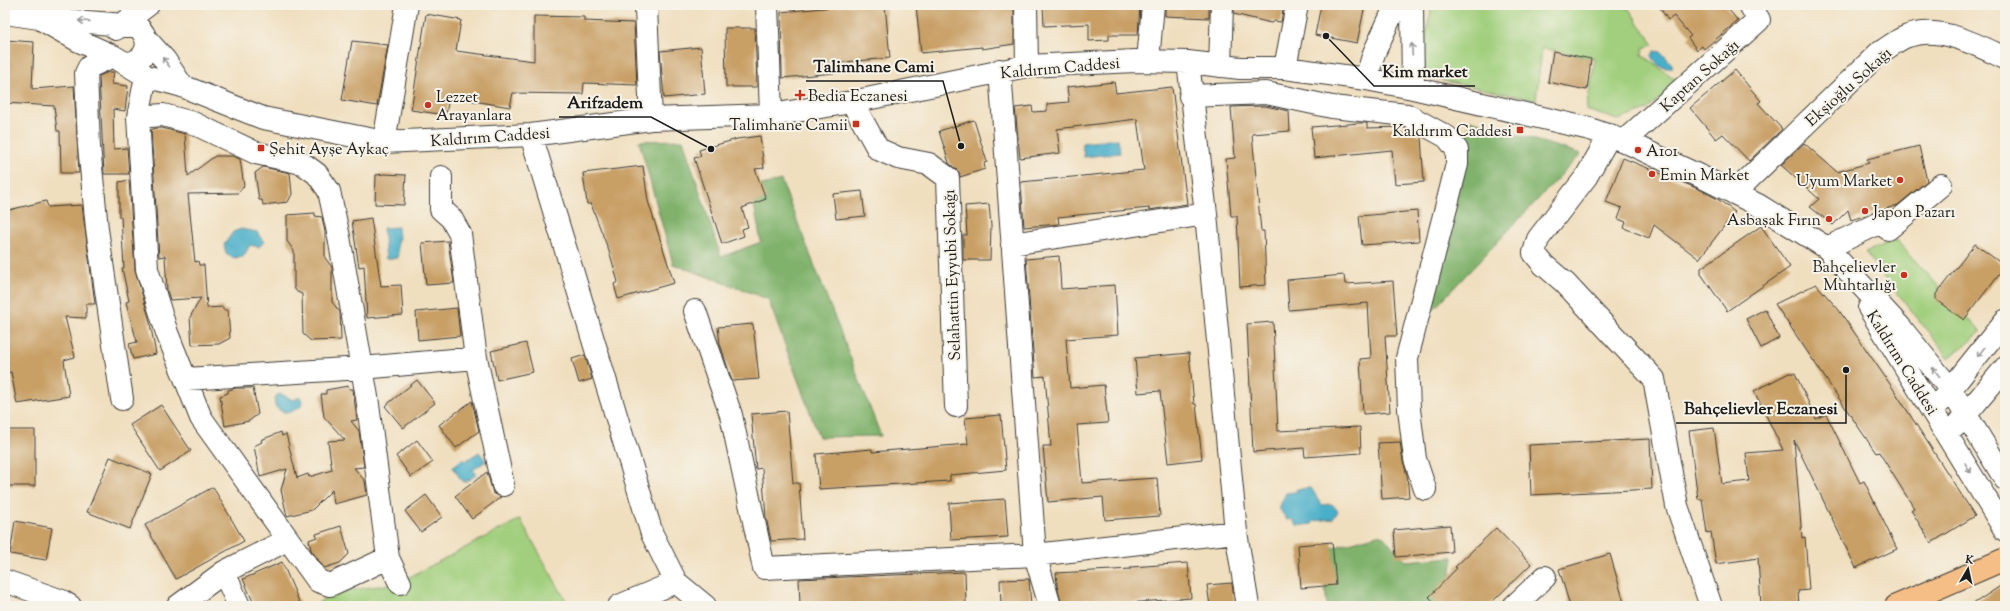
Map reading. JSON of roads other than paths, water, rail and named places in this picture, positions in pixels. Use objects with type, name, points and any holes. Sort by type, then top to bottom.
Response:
[{"type":"main road","points":[[1896,606],[2005,559]]},
{"type":"street","points":[[118,60],[110,51],[109,38],[112,32],[148,5]]},
{"type":"street","points":[[39,18],[79,41],[118,60],[130,63],[141,58],[147,47],[147,40],[154,22],[158,5]]},
{"type":"street","points":[[384,142],[407,5]]},
{"type":"street","points":[[767,5],[771,115]]},
{"type":"street","points":[[1026,5],[1027,66]]},
{"type":"street","points":[[1148,61],[1152,5]]},
{"type":"street","points":[[1220,66],[1222,5]]},
{"type":"street","points":[[1284,68],[1297,5]]},
{"type":"street","points":[[1366,79],[1374,53],[1396,5]]},
{"type":"street","points":[[1412,5],[1413,88]]},
{"type":"street","name":"Kaptan Sokağı","points":[[1617,138],[1759,20],[1750,5]]},
{"type":"street","points":[[646,8],[651,119]]},
{"type":"street","points":[[5,13],[39,18],[136,26],[141,29],[147,40],[165,60],[182,86]]},
{"type":"street","name":"Ekşioğlu Sokağı","points":[[1734,193],[1879,53],[1908,36],[1931,32],[1971,42],[2005,58]]},
{"type":"street","points":[[118,60],[89,66],[86,73],[89,146],[97,229],[122,398]]},
{"type":"street","name":"Kaldırım Caddesi","points":[[118,60],[146,76],[182,86],[263,118],[384,142],[531,134],[651,119],[771,115],[852,102],[1000,70],[1027,66],[1148,61],[1188,62],[1240,68],[1284,68],[1366,79],[1413,88],[1617,138],[1734,193],[1827,248],[1900,327],[1951,390],[2005,479]]},
{"type":"street","points":[[1188,62],[1190,96],[1206,214],[1236,532],[1248,606]]},
{"type":"street","points":[[1000,70],[1035,555],[1050,606]]},
{"type":"street","points":[[146,76],[138,117],[147,269],[167,333],[201,418],[287,540],[318,581],[330,585],[388,558]]},
{"type":"street","points":[[1190,96],[1266,93],[1332,107],[1407,115],[1447,137],[1457,150],[1456,164],[1448,200],[1408,358],[1409,409],[1415,459],[1425,489]]},
{"type":"street","name":"Selahattin Eyyubi Sokağı","points":[[852,102],[878,149],[898,158],[929,164],[948,178],[956,406]]},
{"type":"street","points":[[138,117],[163,115],[193,123],[256,153],[302,163],[317,174],[329,191],[339,237],[362,368],[388,558],[400,583]]},
{"type":"street","points":[[531,134],[652,534],[676,582],[705,606]]},
{"type":"street","points":[[1617,138],[1538,239],[1534,253],[1544,265],[1565,283],[1654,379],[1677,506],[1711,606]]},
{"type":"street","points":[[441,177],[441,209],[451,218],[460,234],[476,358],[503,485]]},
{"type":"street","points":[[1827,248],[1881,222],[1888,229],[1942,185]]},
{"type":"street","points":[[1012,244],[1206,214]]},
{"type":"street","name":"Kaldırım Caddesi","points":[[1845,269],[2005,530]]},
{"type":"street","points":[[695,311],[731,415],[764,568],[1035,555],[1236,532]]},
{"type":"street","points":[[1933,411],[2005,321]]},
{"type":"street","points":[[186,379],[362,368],[476,358]]},
{"type":"street","points":[[1948,435],[2005,368]]},
{"type":"street","points":[[178,606],[224,572],[287,540]]},
{"type":"street","points":[[224,572],[239,606]]},
{"type":"street","points":[[1514,606],[1545,577]]},
{"type":"street","points":[[5,581],[62,601],[70,606]]},
{"type":"street","points":[[619,606],[676,582]]},
{"type":"water","points":[[1655,51],[1661,52],[1672,64],[1672,68],[1662,67],[1655,62],[1651,56]]},
{"type":"water","points":[[1118,139],[1120,153],[1084,157],[1082,143]]},
{"type":"water","points":[[398,227],[398,258],[386,259],[383,228]]},
{"type":"water","points":[[241,229],[257,232],[264,242],[259,247],[250,245],[243,257],[232,258],[226,253],[224,245],[233,232]]},
{"type":"water","points":[[281,394],[293,400],[300,397],[302,401],[301,406],[291,412],[283,412],[275,406],[274,403],[277,395]]},
{"type":"water","points":[[479,452],[486,461],[473,470],[476,475],[465,482],[461,480],[453,467],[462,459],[465,461]]},
{"type":"water","points":[[1311,488],[1322,505],[1332,504],[1338,511],[1333,519],[1314,521],[1312,524],[1297,526],[1292,519],[1287,520],[1279,508],[1286,493],[1296,492],[1297,489]]},
{"type":"place","name":"Kim market","points":[[1326,36]]},
{"type":"place","name":"Bedia Eczanesi","points":[[800,95]]},
{"type":"place","name":"Lezzet Arayanlara","points":[[428,105]]},
{"type":"place","name":"Talimhane Camii","points":[[856,124]]},
{"type":"place","name":"Kaldırım Caddesi","points":[[1520,130]]},
{"type":"place","name":"Talimhane Cami","points":[[961,146]]},
{"type":"place","name":"Şehit Ayşe Aykaç","points":[[261,148]]},
{"type":"place","name":"Arifzadem","points":[[711,149]]},
{"type":"place","name":"A101","points":[[1638,150]]},
{"type":"place","name":"Emin Market","points":[[1652,174]]},
{"type":"place","name":"Uyum Market","points":[[1900,180]]},
{"type":"place","name":"Japon Pazarı","points":[[1865,211]]},
{"type":"place","name":"Asbaşak Fırın","points":[[1829,219]]},
{"type":"place","name":"Bahçelievler Muhtarlığı","points":[[1904,275]]},
{"type":"place","name":"Bahçelievler Eczanesi","points":[[1846,370]]}]
